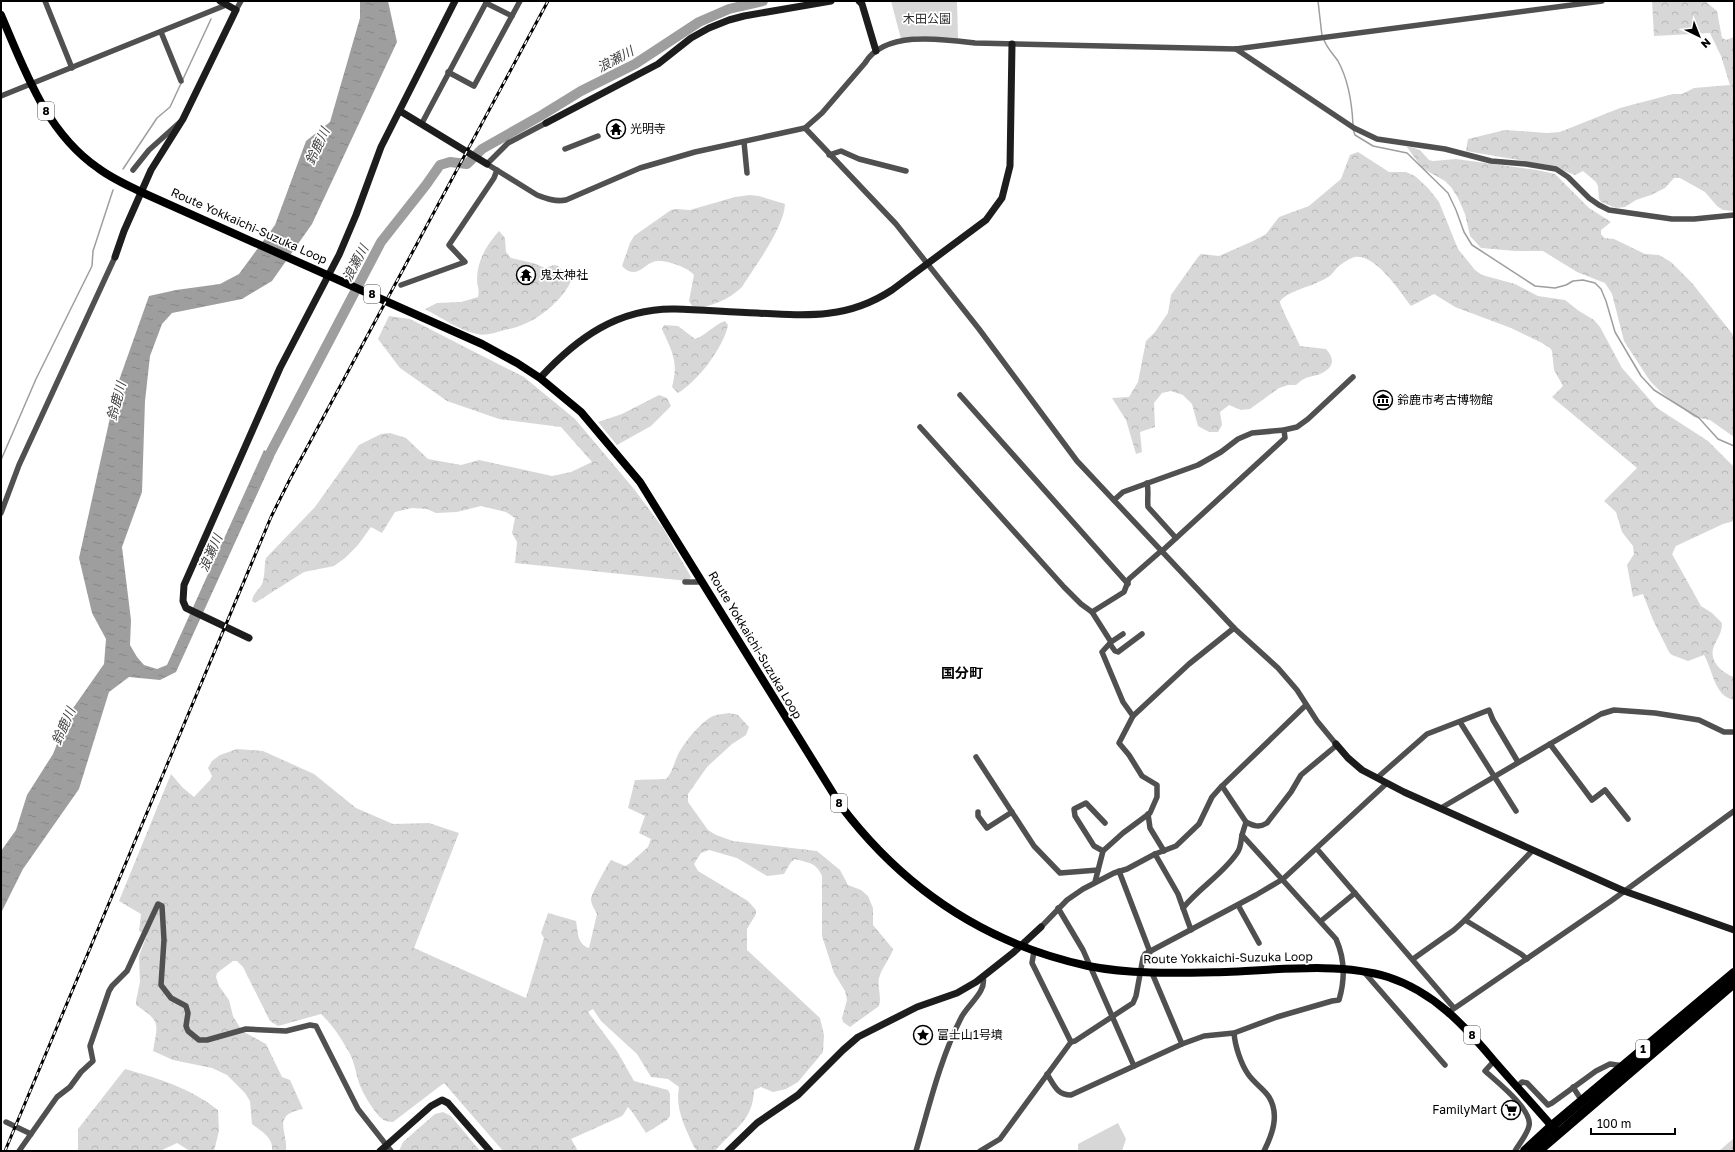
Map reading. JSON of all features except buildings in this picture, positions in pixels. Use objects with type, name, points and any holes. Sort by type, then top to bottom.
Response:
[{"type":"highway","name":"1","points":[[1538,1151],[1555,1129],[1582,1101],[1734,972]]},
{"type":"highway","name":"1","points":[[1525,1151],[1555,1129],[1734,983]]},
{"type":"main road","name":"Route Yokkaichi-Suzuka Loop","points":[[1,15],[32,84],[48,115],[69,143],[100,170],[145,193],[482,344],[517,363],[540,378],[581,412],[640,482],[841,806],[869,841],[908,878],[940,903],[984,930],[1021,946],[1089,966],[1152,973],[1344,969],[1389,977],[1421,992],[1452,1010],[1494,1061],[1555,1129]]},
{"type":"street","points":[[45,1],[72,68]]},
{"type":"street","points":[[1,513],[19,465],[115,257],[124,231],[145,193],[161,154],[183,119],[241,1]]},
{"type":"street","points":[[249,638],[190,610],[184,605],[182,592],[188,575],[280,368],[339,255],[356,215],[381,147],[455,1]]},
{"type":"street","points":[[448,72],[474,86],[520,1]]},
{"type":"street","points":[[487,164],[508,143],[658,64],[691,38],[716,25],[744,16],[831,1]]},
{"type":"street","points":[[859,1],[862,4],[876,51]]},
{"type":"street","points":[[400,111],[537,194],[546,198],[561,201],[634,170],[696,152],[805,128],[822,113],[865,63],[869,56],[876,51],[917,38],[932,38],[975,43],[1236,49],[1602,1]]},
{"type":"street","points":[[422,124],[448,72],[487,2],[512,16]]},
{"type":"street","points":[[1,96],[161,32],[223,3],[236,10]]},
{"type":"street","points":[[161,32],[181,81]]},
{"type":"street","points":[[540,378],[551,366],[592,333],[610,322],[631,314],[659,308],[824,315],[839,312],[880,298],[986,220],[1002,198],[1010,166],[1012,44]]},
{"type":"street","points":[[1236,49],[1354,128],[1384,141],[1445,149],[1491,161],[1526,164],[1556,169],[1568,177],[1589,198],[1609,210],[1672,218],[1694,219],[1734,215]]},
{"type":"street","points":[[133,170],[149,150],[183,119]]},
{"type":"street","points":[[805,128],[896,224],[1000,356],[1077,461],[1234,628],[1278,668],[1297,690],[1306,705],[1336,745],[1354,763],[1387,783],[1624,891],[1734,930]]},
{"type":"street","points":[[565,148],[598,136]]},
{"type":"street","points":[[744,142],[747,174]]},
{"type":"street","points":[[829,155],[841,151],[859,159],[906,171]]},
{"type":"street","points":[[401,286],[465,262],[450,245],[494,178],[497,170]]},
{"type":"street","points":[[1114,500],[1123,492],[1198,465],[1221,452],[1238,439],[1252,433],[1284,430],[1297,427],[1308,419],[1352,377]]},
{"type":"street","points":[[960,395],[1128,584]]},
{"type":"street","points":[[920,427],[1064,587],[1081,604],[1092,612],[1111,643],[1114,651],[1118,652],[1142,634]]},
{"type":"street","points":[[1092,612],[1124,592],[1129,579],[1285,438],[1284,430]]},
{"type":"street","points":[[1147,483],[1149,490],[1147,501],[1148,507],[1176,538]]},
{"type":"street","points":[[685,582],[702,582]]},
{"type":"street","points":[[1095,882],[1103,851],[1123,832],[1148,814],[1157,798],[1157,785],[1142,776],[1129,755],[1119,743],[1133,716],[1189,664],[1234,628]]},
{"type":"street","points":[[1123,634],[1102,652],[1123,702],[1133,716]]},
{"type":"street","points":[[728,1151],[757,1123],[798,1094],[842,1050],[858,1037],[917,1008],[957,993],[983,977],[1021,946],[1067,900],[1095,882],[1155,854],[1176,846],[1199,824],[1212,797],[1222,786],[1306,705]]},
{"type":"street","points":[[1377,778],[1427,734],[1489,710],[1493,720],[1518,762]]},
{"type":"street","points":[[1441,808],[1602,714],[1614,710],[1649,712],[1699,720],[1724,732],[1734,732]]},
{"type":"street","points":[[1460,722],[1516,810]]},
{"type":"street","points":[[1550,744],[1592,800],[1605,790],[1628,820]]},
{"type":"street","points":[[1222,786],[1246,822],[1256,826],[1263,826],[1291,792],[1301,775],[1336,745]]},
{"type":"street","points":[[976,757],[1034,846],[1060,873],[1098,870]]},
{"type":"street","points":[[980,1151],[1000,1139],[1071,1042],[1075,1041],[1112,1017],[1134,1001],[1145,954],[1284,879],[1387,783]]},
{"type":"street","points":[[1103,851],[1094,846],[1075,816],[1074,809],[1086,803],[1106,823]]},
{"type":"street","points":[[1317,848],[1354,893],[1413,959],[1452,1010],[1624,891],[1734,810]]},
{"type":"street","points":[[978,812],[987,828],[1012,812]]},
{"type":"street","points":[[1148,814],[1150,828],[1164,851]]},
{"type":"street","points":[[1183,908],[1191,898],[1202,890],[1238,852],[1246,822]]},
{"type":"street","points":[[1047,1074],[1059,1092],[1063,1095],[1071,1095],[1182,1044],[1204,1036],[1234,1033],[1277,1017],[1339,1000],[1342,990],[1344,969],[1342,951],[1336,939],[1284,879],[1242,835]]},
{"type":"street","points":[[1413,959],[1454,930],[1533,850]]},
{"type":"street","points":[[1155,854],[1178,894],[1191,930]]},
{"type":"street","points":[[1119,871],[1150,952]]},
{"type":"street","points":[[1321,921],[1354,893]]},
{"type":"street","points":[[1178,894],[1191,898]]},
{"type":"street","points":[[19,1151],[57,1097],[70,1087],[81,1072],[93,1061],[90,1046],[109,991],[127,971],[158,904],[162,906],[164,940],[161,985],[171,998],[186,1006],[188,1013],[186,1026],[190,1034],[199,1040],[207,1040],[246,1029],[286,1031],[310,1025],[316,1026],[358,1109],[389,1148]]},
{"type":"street","points":[[1238,905],[1258,943]]},
{"type":"street","points":[[1058,908],[1082,950],[1134,1066]]},
{"type":"street","points":[[1465,920],[1509,946],[1526,959]]},
{"type":"street","points":[[1034,951],[1032,963],[1071,1042]]},
{"type":"street","points":[[1364,972],[1445,1065]]},
{"type":"street","points":[[1152,973],[1182,1044]]},
{"type":"street","points":[[916,1151],[949,1045],[961,1016],[984,986],[983,977]]},
{"type":"street","points":[[1234,1033],[1236,1044],[1246,1071],[1270,1098],[1273,1105],[1275,1120],[1273,1131],[1264,1151]]},
{"type":"street","points":[[1494,1061],[1485,1071],[1522,1107],[1530,1120],[1529,1127],[1515,1151]]},
{"type":"street","points":[[1517,1087],[1522,1082],[1527,1083],[1548,1105],[1552,1104],[1596,1071],[1610,1064],[1624,1066]]},
{"type":"street","points":[[1573,1087],[1582,1101]]},
{"type":"street","points":[[380,1151],[389,1148],[431,1106],[442,1100],[448,1103],[490,1151]]},
{"type":"street","points":[[6,1122],[30,1134]]},
{"type":"green space","name":"木田公園","points":[[891,1],[957,1],[958,38],[916,36],[901,39]]},
{"type":"green space","points":[[1652,1],[1705,1],[1717,11],[1722,38],[1726,40],[1734,37],[1734,211],[1723,210],[1717,206],[1705,192],[1680,178],[1674,178],[1665,188],[1651,195],[1636,200],[1625,207],[1616,208],[1601,202],[1599,199],[1598,186],[1596,182],[1583,171],[1575,175],[1548,165],[1466,151],[1468,139],[1505,130],[1547,133],[1560,132],[1620,108],[1673,94],[1682,94],[1694,88],[1730,85],[1721,56],[1710,33],[1654,36]]},
{"type":"green space","points":[[1407,147],[1420,150],[1429,160],[1433,161],[1456,159],[1537,170],[1555,174],[1589,208],[1611,222],[1601,230],[1601,234],[1604,238],[1614,239],[1645,254],[1659,255],[1671,262],[1692,283],[1734,336],[1734,437],[1710,420],[1694,417],[1662,393],[1650,381],[1624,341],[1612,294],[1605,283],[1577,272],[1543,251],[1515,251],[1481,248],[1470,236],[1465,214],[1451,187],[1445,181],[1422,168]]},
{"type":"green space","points":[[1358,152],[1389,172],[1406,172],[1415,176],[1428,188],[1439,202],[1458,249],[1475,270],[1482,275],[1515,284],[1538,296],[1565,300],[1594,320],[1600,327],[1622,368],[1657,408],[1708,441],[1734,467],[1734,521],[1723,524],[1676,546],[1672,554],[1701,606],[1712,613],[1722,623],[1719,637],[1713,649],[1713,659],[1718,667],[1734,677],[1734,700],[1727,698],[1718,688],[1704,655],[1688,661],[1672,655],[1669,652],[1653,620],[1643,594],[1633,597],[1627,565],[1634,554],[1633,546],[1622,532],[1616,512],[1604,501],[1637,468],[1552,397],[1563,386],[1554,370],[1552,351],[1550,348],[1511,328],[1455,307],[1434,294],[1411,306],[1387,275],[1371,261],[1355,257],[1349,259],[1329,276],[1312,285],[1289,294],[1280,302],[1300,346],[1326,349],[1329,353],[1332,363],[1328,369],[1320,374],[1303,379],[1296,385],[1288,385],[1279,388],[1250,409],[1241,410],[1229,405],[1220,412],[1222,425],[1218,432],[1209,432],[1198,426],[1192,404],[1183,395],[1171,391],[1162,393],[1154,403],[1155,427],[1140,432],[1142,452],[1136,454],[1126,420],[1112,398],[1129,397],[1138,382],[1146,341],[1155,332],[1168,313],[1171,295],[1198,257],[1201,254],[1219,256],[1253,241],[1266,234],[1279,217],[1309,206],[1341,179],[1350,155]]},
{"type":"green space","points":[[750,195],[759,196],[785,204],[783,214],[780,224],[768,247],[742,287],[726,299],[694,309],[689,301],[694,275],[686,269],[675,264],[662,261],[653,262],[635,272],[629,271],[622,266],[634,236],[671,210],[690,210],[735,197]]},
{"type":"green space","points":[[499,231],[505,238],[506,252],[511,258],[533,263],[545,268],[554,265],[558,266],[567,275],[571,281],[557,301],[544,313],[529,322],[515,328],[483,335],[464,330],[425,309],[437,303],[461,302],[478,297],[479,292],[477,278],[479,264],[487,247]]},
{"type":"green space","points":[[389,316],[410,319],[524,377],[575,419],[634,489],[663,528],[691,577],[688,581],[515,563],[517,542],[512,533],[515,518],[506,512],[481,506],[457,512],[436,513],[427,509],[412,508],[395,512],[382,533],[371,527],[358,545],[345,558],[334,566],[304,572],[255,603],[252,601],[263,581],[266,558],[315,507],[359,445],[381,434],[390,433],[406,438],[428,459],[461,465],[479,460],[552,476],[571,472],[592,462],[561,427],[499,419],[447,401],[400,368],[378,339]]},
{"type":"green space","points":[[725,321],[728,325],[725,334],[709,363],[693,381],[678,393],[672,387],[675,364],[662,329],[664,325],[678,326],[695,339]]},
{"type":"green space","points":[[659,395],[667,398],[671,406],[651,426],[617,445],[598,422],[622,414]]},
{"type":"green space","points":[[729,713],[738,715],[749,727],[746,735],[732,744],[707,767],[688,794],[688,802],[708,830],[716,835],[733,841],[817,851],[840,870],[848,885],[861,890],[868,896],[873,908],[873,925],[893,949],[879,978],[879,1006],[850,1027],[843,1022],[842,1018],[847,1000],[845,991],[834,973],[822,936],[822,876],[820,871],[811,864],[795,859],[791,862],[784,874],[767,876],[737,858],[709,850],[701,853],[694,864],[698,871],[748,901],[756,910],[756,914],[747,929],[747,950],[820,1018],[824,1035],[823,1052],[798,1082],[786,1089],[773,1092],[761,1087],[754,1090],[753,1101],[746,1118],[715,1151],[697,1151],[694,1147],[684,1125],[678,1103],[679,1087],[668,1079],[651,1077],[637,1054],[601,1021],[593,1009],[588,1012],[617,1051],[634,1081],[668,1090],[670,1094],[670,1116],[667,1120],[646,1133],[628,1107],[620,1117],[571,1139],[578,1151],[503,1151],[444,1083],[393,1122],[384,1120],[376,1113],[366,1097],[360,1086],[350,1054],[337,1033],[325,1018],[321,1014],[278,1026],[270,1021],[243,967],[237,961],[233,961],[217,973],[216,977],[219,986],[229,1000],[233,1016],[242,1031],[266,1044],[282,1077],[290,1080],[303,1109],[287,1115],[284,1120],[283,1125],[286,1151],[272,1151],[271,1142],[269,1139],[263,1132],[252,1124],[250,1101],[245,1093],[227,1075],[212,1068],[173,1060],[153,1051],[156,1024],[150,1015],[136,1005],[140,982],[139,956],[147,935],[139,931],[141,914],[119,901],[171,774],[183,788],[194,797],[210,780],[212,776],[208,768],[212,761],[220,755],[237,749],[263,751],[314,774],[356,808],[393,824],[429,823],[459,833],[414,948],[526,998],[544,938],[541,933],[548,913],[576,921],[580,941],[589,948],[597,914],[592,905],[591,899],[606,868],[611,860],[625,866],[629,864],[648,847],[651,839],[639,833],[645,816],[628,808],[635,780],[666,779],[671,772],[677,757],[691,735],[711,717]]},
{"type":"green space","points":[[125,1069],[174,1085],[197,1096],[218,1110],[219,1131],[214,1151],[190,1151],[177,1143],[160,1151],[78,1151],[78,1129]]},
{"type":"green space","points":[[443,1112],[451,1116],[480,1151],[399,1151],[403,1142],[435,1114]]},
{"type":"green space","points":[[1118,1123],[1126,1139],[1122,1151],[1078,1151],[1078,1144]]},
{"type":"green space","points":[[1734,1138],[1734,1151],[1719,1151]]},
{"type":"water","name":"鈴鹿川","points":[[360,1],[388,1],[397,42],[312,224],[272,281],[242,299],[172,313],[162,324],[150,356],[145,401],[142,492],[122,547],[131,620],[130,645],[144,665],[157,669],[167,665],[264,450],[274,457],[176,672],[160,680],[129,677],[109,692],[79,789],[23,869],[1,913],[1,851],[16,830],[27,795],[53,754],[69,714],[104,664],[106,639],[92,613],[79,558],[117,386],[149,296],[176,290],[220,284],[239,274],[275,225],[306,141],[330,122],[360,18]]},
{"type":"waterway","name":"浪瀬川","points":[[264,465],[381,242],[440,165],[450,162],[467,164],[482,149],[581,91],[635,64],[699,22],[729,9],[763,1]]},
{"type":"waterway","points":[[1318,1],[1322,36]]},
{"type":"waterway","points":[[123,169],[157,118],[170,107],[211,19]]},
{"type":"waterway","points":[[1324,40],[1338,61],[1345,76],[1351,100],[1353,125]]},
{"type":"waterway","points":[[1353,129],[1355,135],[1373,146],[1407,153],[1448,193],[1464,232],[1472,245],[1535,286],[1555,288],[1573,281],[1583,280],[1595,283],[1601,289],[1606,301],[1615,332],[1641,376],[1654,390],[1699,418],[1718,439],[1734,446]]},
{"type":"waterway","points":[[1,460],[36,379],[92,266],[93,251],[113,190]]},
{"type":"railway","points":[[5,1151],[271,517],[290,479],[548,1]]},
{"type":"place","name":"光明寺","points":[[616,129]]},
{"type":"place","name":"鬼太神社","points":[[526,275]]},
{"type":"place","name":"鈴鹿市考古博物館","points":[[1383,400]]},
{"type":"place","name":"富士山1号墳","points":[[923,1035]]},
{"type":"place","name":"FamilyMart","points":[[1511,1110]]},
{"type":"district","name":"国分町","points":[[962,673]]}]
